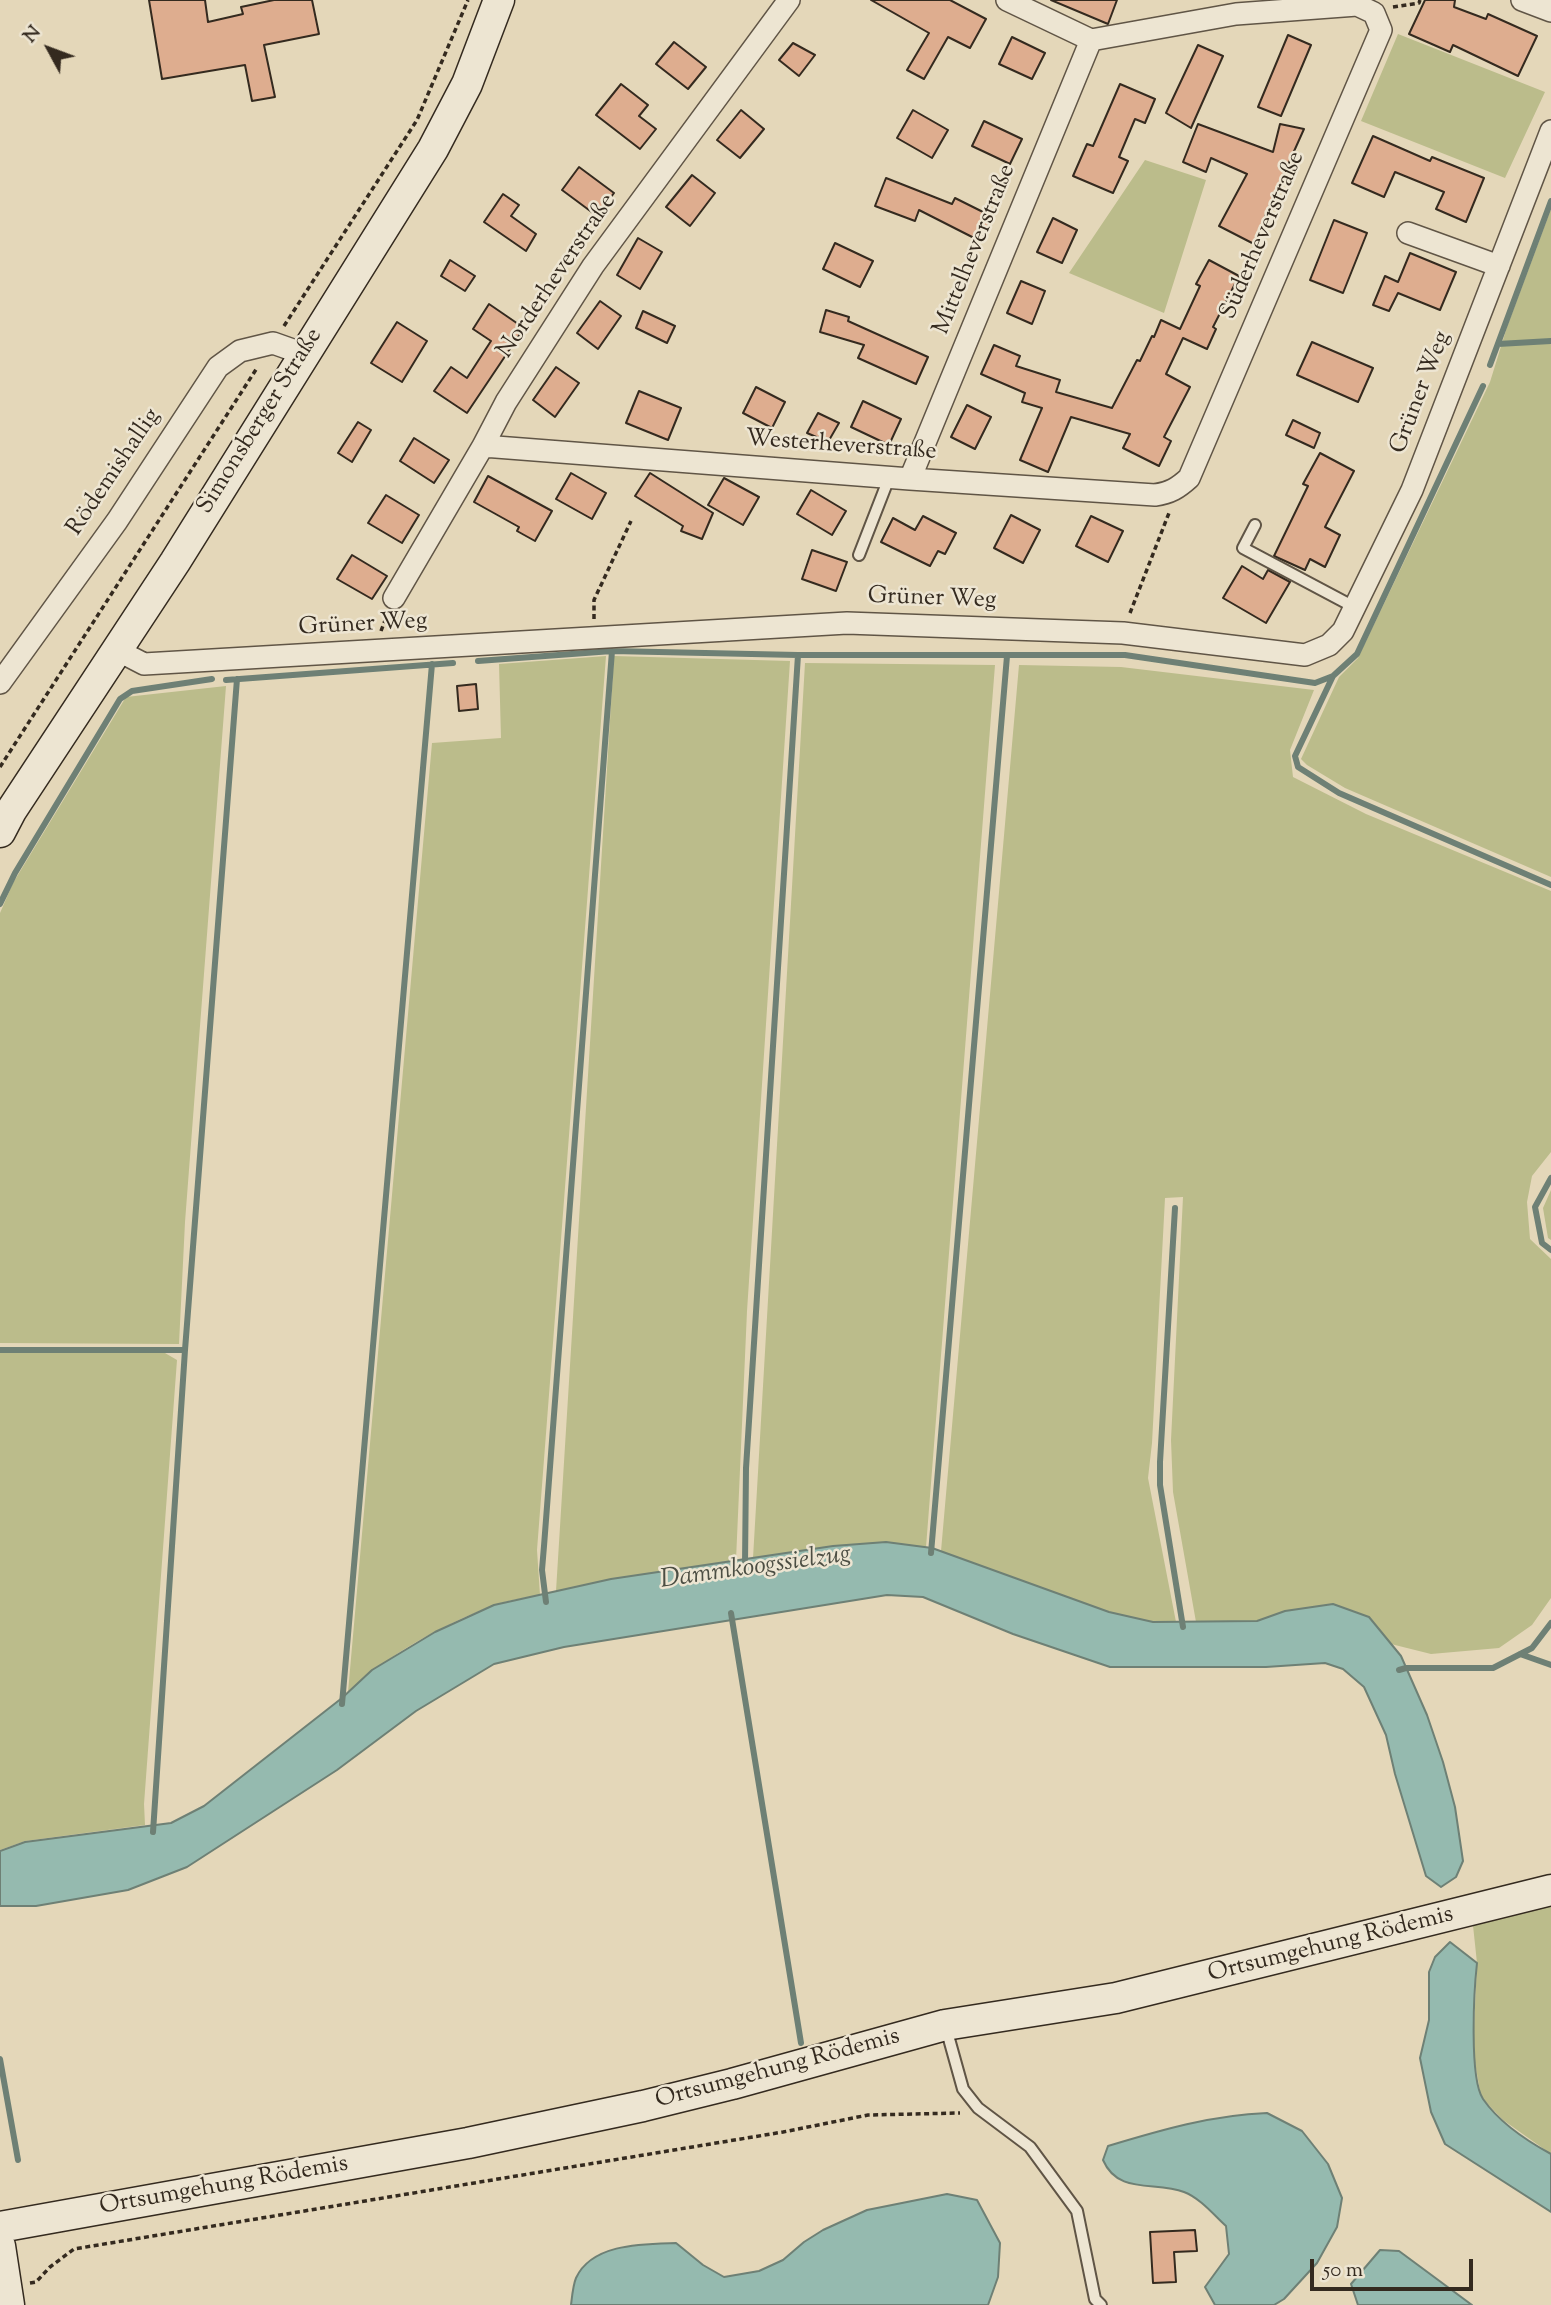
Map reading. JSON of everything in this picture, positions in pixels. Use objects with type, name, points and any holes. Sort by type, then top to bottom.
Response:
[{"type":"main road","name":"Simonsberger Straße","points":[[0,832],[11,811],[175,562],[433,149],[467,84],[499,0]]},
{"type":"main road","name":"Ortsumgehung Rödemis","points":[[0,2227],[468,2143],[643,2106],[945,2025],[1116,1998],[1551,1890]]},
{"type":"main road","points":[[0,2246],[8,2297]]},
{"type":"street","name":"Norderheverstraße","points":[[394,598],[506,402],[593,265],[789,0]]},
{"type":"street","points":[[1007,0],[1091,40],[1236,14],[1357,5],[1374,13]]},
{"type":"street","points":[[1522,0],[1551,10]]},
{"type":"street","name":"Süderheverstraße","points":[[1169,493],[1189,478],[1381,30],[1374,13]]},
{"type":"street","name":"Mittelheverstraße","points":[[900,478],[1091,40]]},
{"type":"street","name":"Grüner Weg","points":[[117,650],[144,664],[846,623],[1123,633],[1305,655],[1329,645],[1343,631],[1412,490],[1551,131]]},
{"type":"street","points":[[1408,233],[1499,266]]},
{"type":"street","points":[[273,343],[304,354]]},
{"type":"street","name":"Rödemishallig","points":[[0,683],[117,521],[218,367],[240,351],[273,343]]},
{"type":"street","name":"Westerheverstraße","points":[[483,446],[900,478],[1155,495],[1169,493]]},
{"type":"lane","points":[[859,555],[900,478]]},
{"type":"lane","points":[[1255,525],[1243,548],[1356,608]]},
{"type":"lane","points":[[945,2025],[963,2089],[978,2108],[1030,2147],[1077,2211],[1095,2300],[1101,2305]]},
{"type":"path","points":[[0,767],[417,120],[468,0]]},
{"type":"path","points":[[1374,13],[1419,3],[1420,0]]},
{"type":"path","points":[[1123,633],[1170,509],[1169,493]]},
{"type":"path","points":[[594,639],[594,600],[631,521]]},
{"type":"path","points":[[373,652],[394,598]]},
{"type":"path","points":[[8,2297],[36,2282],[50,2267],[74,2249],[783,2132],[868,2115],[958,2113],[978,2108]]},
{"type":"green space","points":[[1398,34],[1545,92],[1505,178],[1361,121]]},
{"type":"green space","points":[[1145,160],[1206,180],[1164,313],[1069,273]]},
{"type":"green space","points":[[1551,209],[1551,877],[1345,788],[1301,759],[1339,677],[1358,658],[1490,382],[1507,327]]},
{"type":"green space","points":[[606,656],[537,1550],[540,1595],[498,1604],[434,1632],[380,1665],[348,1692],[432,743],[501,738],[499,664]]},
{"type":"green space","points":[[614,656],[790,661],[747,1311],[736,1560],[611,1579],[556,1591]]},
{"type":"green space","points":[[805,663],[995,665],[926,1547],[886,1542],[833,1546],[753,1558]]},
{"type":"green space","points":[[1019,665],[1121,667],[1314,690],[1290,750],[1293,777],[1366,814],[1551,891],[1551,1152],[1532,1176],[1527,1202],[1530,1239],[1551,1259],[1551,1598],[1532,1625],[1499,1648],[1431,1654],[1391,1644],[1369,1617],[1285,1611],[1258,1621],[1196,1622],[1173,1492],[1171,1440],[1183,1197],[1165,1198],[1148,1478],[1176,1622],[1153,1622],[1109,1612],[941,1551]]},
{"type":"green space","points":[[226,686],[185,1222],[179,1344],[0,1343],[0,913],[13,883],[126,697]]},
{"type":"green space","points":[[1551,1190],[1551,1240],[1548,1238],[1543,1208]]},
{"type":"green space","points":[[0,1353],[165,1353],[177,1360],[144,1804],[145,1825],[25,1841],[0,1850]]},
{"type":"green space","points":[[1551,1897],[1551,2154],[1503,2120],[1481,2097],[1473,2051],[1477,1963],[1472,1916]]},
{"type":"water","name":"Dammkoogssielzug","points":[[886,1542],[932,1548],[1109,1612],[1153,1622],[1257,1621],[1285,1611],[1333,1604],[1369,1617],[1401,1656],[1427,1715],[1443,1762],[1455,1807],[1463,1861],[1456,1877],[1441,1887],[1426,1876],[1386,1735],[1364,1687],[1343,1669],[1325,1663],[1266,1667],[1110,1667],[1013,1634],[923,1597],[887,1595],[564,1647],[494,1664],[416,1711],[337,1770],[187,1867],[128,1890],[36,1906],[0,1906],[0,1851],[25,1842],[171,1823],[204,1806],[342,1698],[372,1670],[435,1632],[494,1605],[611,1579],[833,1546]]},
{"type":"water","points":[[1450,1942],[1477,1963],[1474,2054],[1483,2099],[1505,2123],[1551,2154],[1551,2212],[1445,2144],[1431,2112],[1420,2058],[1429,2020],[1429,1972],[1435,1957]]},
{"type":"water","points":[[1267,2113],[1302,2131],[1328,2164],[1342,2198],[1337,2227],[1317,2263],[1284,2299],[1274,2305],[1215,2305],[1205,2287],[1229,2254],[1226,2226],[1190,2195],[1173,2189],[1128,2183],[1110,2171],[1103,2160],[1108,2146],[1147,2134],[1206,2120]]},
{"type":"water","points":[[947,2194],[977,2200],[1000,2243],[998,2277],[988,2305],[571,2305],[576,2278],[584,2266],[606,2252],[635,2245],[676,2243],[703,2265],[724,2277],[759,2271],[783,2260],[823,2230],[867,2210]]},
{"type":"water","points":[[1380,2250],[1399,2251],[1472,2305],[1358,2305],[1351,2284]]},
{"type":"building","points":[[149,0],[205,0],[208,22],[243,14],[241,7],[274,0],[312,0],[319,34],[264,45],[275,97],[252,101],[245,65],[162,79]]},
{"type":"building","points":[[871,0],[950,0],[986,19],[970,48],[948,37],[924,79],[907,70],[929,33]]},
{"type":"building","points":[[1051,0],[1117,0],[1108,24]]},
{"type":"building","points":[[1425,0],[1455,0],[1454,7],[1486,19],[1488,14],[1537,36],[1518,76],[1453,45],[1450,52],[1409,34]]},
{"type":"building","points":[[1288,35],[1311,45],[1281,116],[1258,107]]},
{"type":"building","points":[[1012,37],[1045,53],[1032,79],[999,64]]},
{"type":"building","points":[[674,42],[706,67],[688,89],[656,64]]},
{"type":"building","points":[[793,43],[815,55],[799,76],[779,60]]},
{"type":"building","points":[[1198,45],[1223,56],[1191,128],[1166,113]]},
{"type":"building","points":[[621,84],[648,105],[639,116],[656,129],[640,149],[596,115]]},
{"type":"building","points":[[1120,84],[1155,99],[1145,123],[1135,119],[1119,157],[1128,161],[1113,193],[1073,176],[1087,144],[1093,146]]},
{"type":"building","points":[[741,110],[764,129],[740,158],[717,140]]},
{"type":"building","points":[[913,110],[948,130],[932,158],[897,138]]},
{"type":"building","points":[[984,121],[1022,139],[1010,164],[972,146]]},
{"type":"building","points":[[1198,124],[1273,152],[1280,124],[1304,129],[1254,244],[1219,226],[1247,174],[1211,158],[1206,172],[1183,162]]},
{"type":"building","points":[[1373,136],[1430,161],[1432,157],[1484,178],[1466,222],[1436,209],[1444,192],[1395,172],[1384,197],[1352,183]]},
{"type":"building","points":[[579,167],[614,193],[597,216],[562,190]]},
{"type":"building","points":[[692,175],[715,193],[690,226],[666,207]]},
{"type":"building","points":[[886,178],[952,204],[955,198],[993,217],[980,241],[919,210],[915,221],[875,206]]},
{"type":"building","points":[[503,194],[519,205],[511,216],[536,234],[526,251],[484,222]]},
{"type":"building","points":[[1053,218],[1077,230],[1062,263],[1037,252]]},
{"type":"building","points":[[1334,220],[1367,233],[1343,293],[1310,280]]},
{"type":"building","points":[[638,238],[662,252],[640,289],[617,275]]},
{"type":"building","points":[[835,243],[873,261],[860,287],[823,269]]},
{"type":"building","points":[[1410,253],[1456,272],[1440,310],[1398,293],[1389,311],[1373,305],[1385,276],[1398,282]]},
{"type":"building","points":[[450,260],[475,276],[465,291],[441,276]]},
{"type":"building","points":[[1209,260],[1239,276],[1213,327],[1216,329],[1207,349],[1183,338],[1166,374],[1190,387],[1164,437],[1171,441],[1159,466],[1123,448],[1130,434],[1071,417],[1048,472],[1020,460],[1042,408],[1022,402],[1025,393],[981,374],[994,345],[1020,356],[1016,366],[1060,380],[1056,392],[1112,408],[1137,360],[1140,361],[1152,336],[1154,337],[1161,320],[1180,329],[1200,286],[1196,284]]},
{"type":"building","points":[[1021,281],[1045,291],[1032,324],[1007,313]]},
{"type":"building","points":[[600,301],[621,316],[598,349],[577,333]]},
{"type":"building","points":[[489,304],[524,328],[467,413],[434,391],[451,367],[467,378],[491,341],[473,329]]},
{"type":"building","points":[[826,310],[849,317],[848,321],[928,357],[916,384],[858,358],[864,345],[820,332]]},
{"type":"building","points":[[643,311],[675,326],[667,343],[636,328]]},
{"type":"building","points":[[397,322],[427,341],[402,382],[371,363]]},
{"type":"building","points":[[1312,342],[1373,368],[1358,402],[1297,375]]},
{"type":"building","points":[[556,367],[579,383],[555,417],[533,400]]},
{"type":"building","points":[[756,387],[785,402],[772,428],[743,413]]},
{"type":"building","points":[[639,391],[681,408],[668,440],[626,423]]},
{"type":"building","points":[[863,401],[901,419],[889,445],[851,427]]},
{"type":"building","points":[[967,405],[991,417],[975,449],[951,437]]},
{"type":"building","points":[[818,413],[839,423],[828,442],[807,433]]},
{"type":"building","points":[[1293,420],[1320,433],[1314,448],[1286,435]]},
{"type":"building","points":[[358,422],[371,430],[352,462],[338,453]]},
{"type":"building","points":[[414,438],[449,460],[434,483],[400,461]]},
{"type":"building","points":[[1320,453],[1354,471],[1325,527],[1340,535],[1325,567],[1310,559],[1305,570],[1274,556],[1308,486],[1303,484]]},
{"type":"building","points":[[571,473],[606,493],[592,519],[556,499]]},
{"type":"building","points":[[650,473],[713,513],[702,539],[681,531],[683,526],[635,496]]},
{"type":"building","points":[[488,476],[552,511],[535,541],[517,531],[519,527],[474,502]]},
{"type":"building","points":[[724,478],[759,497],[743,525],[708,505]]},
{"type":"building","points":[[811,490],[846,511],[832,535],[797,514]]},
{"type":"building","points":[[386,495],[419,515],[402,543],[368,523]]},
{"type":"building","points":[[1011,515],[1040,530],[1023,563],[994,548]]},
{"type":"building","points":[[923,516],[956,533],[945,554],[938,551],[930,566],[881,542],[893,518],[915,530]]},
{"type":"building","points":[[1091,516],[1123,531],[1108,562],[1076,546]]},
{"type":"building","points":[[812,550],[847,562],[836,591],[802,579]]},
{"type":"building","points":[[352,555],[387,576],[372,599],[337,579]]},
{"type":"building","points":[[1242,566],[1263,579],[1268,570],[1290,582],[1266,623],[1223,598]]},
{"type":"building","points":[[476,684],[478,709],[459,711],[457,686]]},
{"type":"building","points":[[1195,2230],[1197,2251],[1174,2252],[1176,2282],[1153,2283],[1150,2232]]},
{"type":"waterway","points":[[1490,365],[1551,201]]},
{"type":"waterway","points":[[1498,344],[1551,341]]},
{"type":"waterway","points":[[478,661],[612,651],[798,655],[1125,655],[1315,683],[1333,676],[1357,654],[1483,386]]},
{"type":"waterway","points":[[546,1602],[542,1570],[612,651]]},
{"type":"waterway","name":"Dammkoogssielzug","points":[[745,1564],[746,1468],[798,655]]},
{"type":"waterway","points":[[931,1553],[1007,656]]},
{"type":"waterway","points":[[226,680],[453,663]]},
{"type":"waterway","points":[[342,1704],[432,664]]},
{"type":"waterway","points":[[1333,676],[1295,756],[1298,767],[1339,793],[1551,885]]},
{"type":"waterway","points":[[0,904],[15,873],[120,699],[132,691],[212,679]]},
{"type":"waterway","points":[[153,1832],[185,1350],[237,679]]},
{"type":"waterway","points":[[1551,1178],[1535,1207],[1542,1243],[1551,1250]]},
{"type":"waterway","points":[[1175,1208],[1160,1485],[1183,1627]]},
{"type":"waterway","points":[[0,1350],[185,1350]]},
{"type":"waterway","points":[[731,1613],[801,2043]]},
{"type":"waterway","points":[[1399,1670],[1493,1668],[1532,1648],[1551,1623]]},
{"type":"waterway","points":[[1520,1654],[1551,1665]]},
{"type":"waterway","points":[[0,2059],[18,2160]]}]
